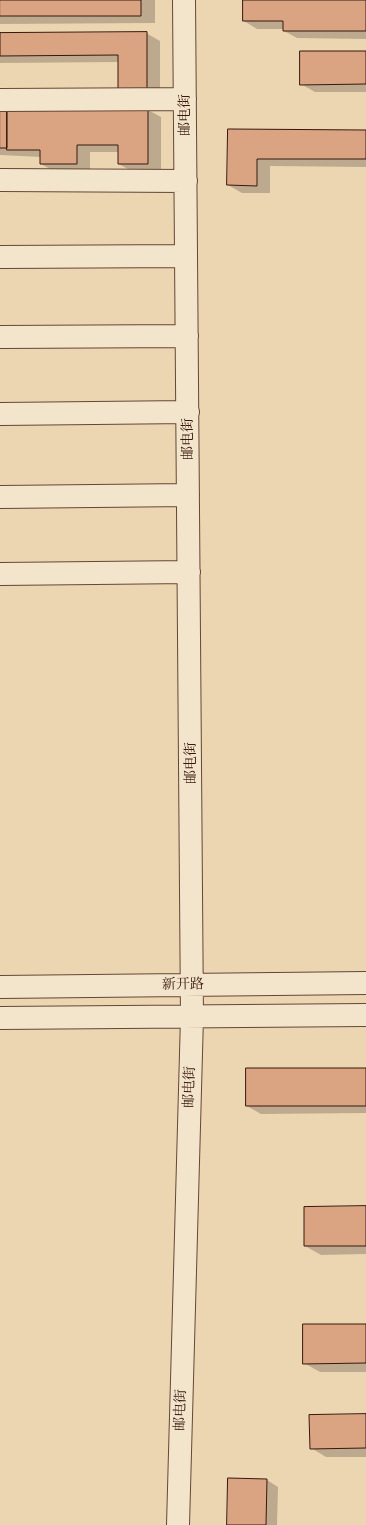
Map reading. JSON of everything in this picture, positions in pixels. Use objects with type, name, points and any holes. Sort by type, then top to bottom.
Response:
[{"type":"street","name":"邮电街","points":[[178,1525],[192,1017],[184,0]]},
{"type":"street","points":[[0,100],[185,99]]},
{"type":"street","points":[[0,180],[186,181]]},
{"type":"street","points":[[0,257],[186,256]]},
{"type":"street","points":[[0,337],[187,336]]},
{"type":"street","points":[[0,414],[188,412]]},
{"type":"street","points":[[0,497],[188,495]]},
{"type":"street","points":[[0,574],[189,572]]},
{"type":"street","name":"新开路","points":[[0,987],[366,983]]},
{"type":"street","points":[[0,1018],[366,1015]]},
{"type":"building","points":[[0,0],[141,0],[141,16],[0,16]]},
{"type":"building","points":[[243,0],[366,0],[366,31],[283,31],[283,21],[243,21]]},
{"type":"building","points":[[147,32],[147,90],[118,90],[118,55],[0,56],[0,33]]},
{"type":"building","points":[[300,51],[366,51],[366,84],[300,85]]},
{"type":"building","points":[[0,109],[7,109],[7,148],[0,148]]},
{"type":"building","points":[[7,109],[148,109],[148,164],[118,164],[118,145],[77,145],[77,164],[40,164],[40,150],[7,150]]},
{"type":"building","points":[[228,129],[366,130],[366,159],[257,159],[257,186],[227,185]]},
{"type":"building","points":[[246,1068],[366,1068],[366,1106],[246,1106]]},
{"type":"building","points":[[366,1206],[366,1246],[304,1246],[304,1207]]},
{"type":"building","points":[[303,1324],[366,1324],[366,1363],[303,1364]]},
{"type":"building","points":[[366,1414],[366,1448],[310,1449],[309,1415]]},
{"type":"building","points":[[228,1478],[267,1479],[266,1525],[227,1525]]}]
